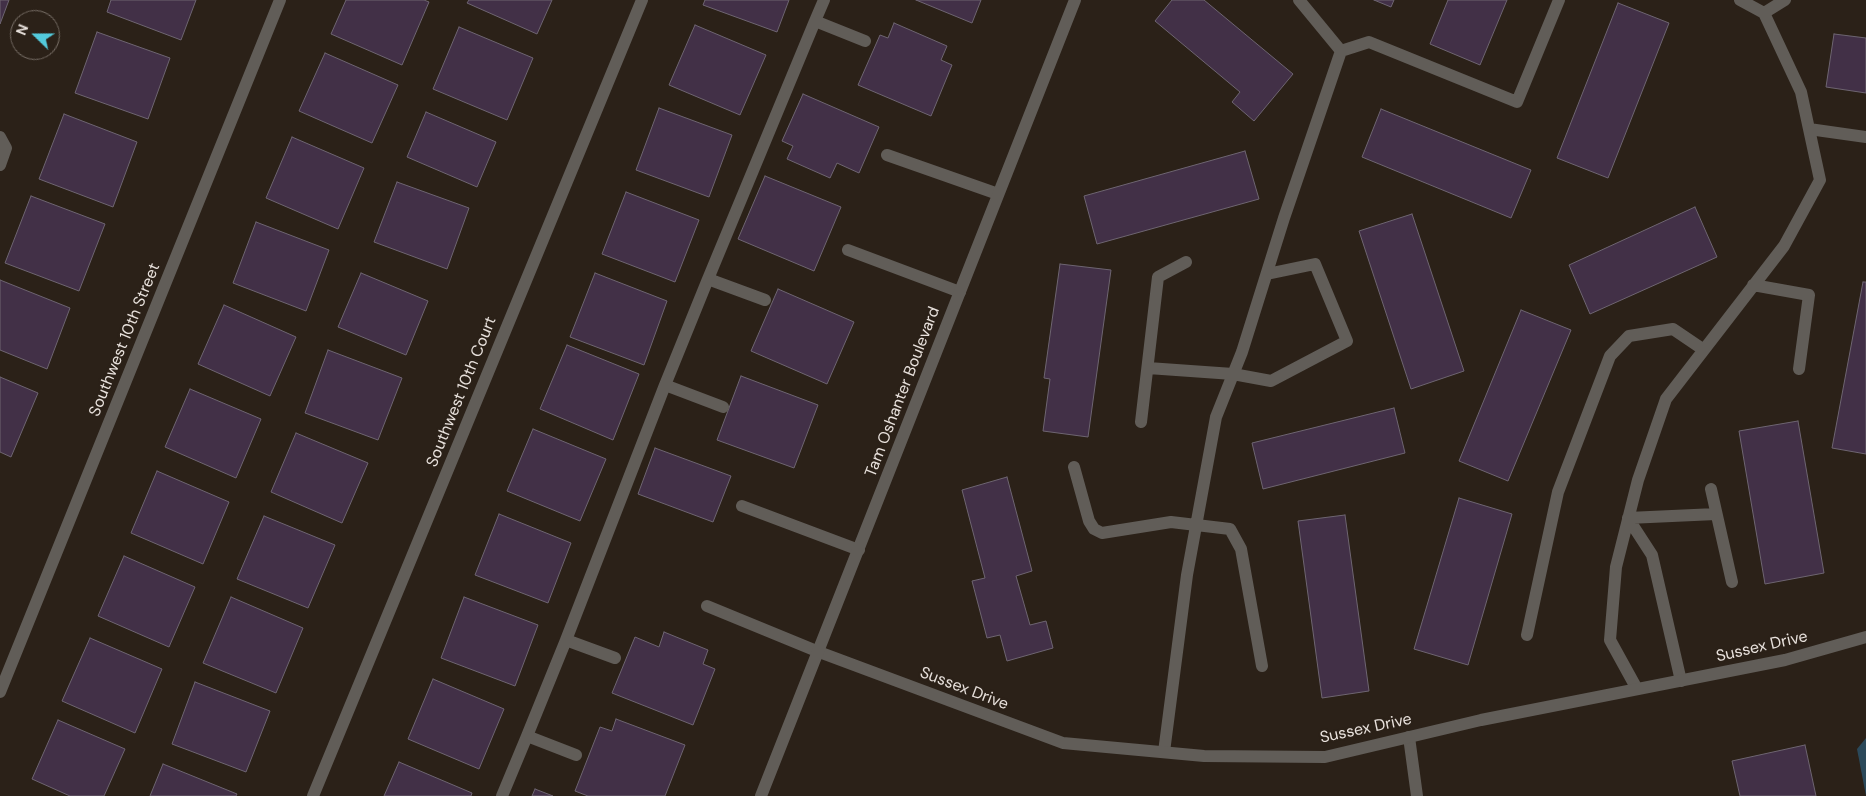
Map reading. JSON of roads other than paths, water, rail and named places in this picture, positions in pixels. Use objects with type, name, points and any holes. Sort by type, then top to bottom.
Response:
[{"type":"street","name":"Southwest 10th Street","points":[[0,692],[280,0]]},
{"type":"street","name":"Southwest 10th Court","points":[[313,796],[642,0]]},
{"type":"street","points":[[502,796],[566,640],[665,385],[824,0]]},
{"type":"street","name":"Tam Oshanter Boulevard","points":[[761,796],[1075,0]]},
{"type":"street","points":[[1299,0],[1341,51]]},
{"type":"street","points":[[1341,51],[1369,42],[1517,102],[1558,0]]},
{"type":"street","points":[[1637,689],[1610,640],[1616,567],[1638,480],[1666,400],[1784,246],[1820,180],[1802,92],[1764,13],[1740,0]]},
{"type":"street","points":[[1764,13],[1785,0]]},
{"type":"street","points":[[815,21],[865,41]]},
{"type":"street","points":[[1164,752],[1187,575],[1216,417],[1242,352],[1341,51]]},
{"type":"street","points":[[1809,129],[1866,137]]},
{"type":"street","points":[[0,137],[6,148],[0,165]]},
{"type":"street","points":[[887,155],[998,194]]},
{"type":"street","points":[[848,250],[960,292]]},
{"type":"street","points":[[1141,422],[1158,276],[1186,262]]},
{"type":"street","points":[[1148,368],[1234,374],[1271,381],[1348,341],[1315,264],[1267,274]]},
{"type":"street","points":[[708,279],[765,300]]},
{"type":"street","points":[[1754,285],[1809,295],[1799,369]]},
{"type":"street","points":[[1527,635],[1558,492],[1610,356],[1629,336],[1674,329],[1704,350]]},
{"type":"street","points":[[665,385],[722,407]]},
{"type":"street","points":[[1074,467],[1089,520],[1094,530],[1102,533],[1171,522],[1230,529],[1242,549],[1262,666]]},
{"type":"street","points":[[1711,489],[1732,582]]},
{"type":"street","points":[[742,506],[859,550]]},
{"type":"street","points":[[1628,518],[1716,514]]},
{"type":"street","points":[[1628,518],[1652,555],[1680,681]]},
{"type":"street","name":"Sussex Drive","points":[[707,606],[819,652],[1063,743],[1204,756],[1325,757],[1481,720],[1785,660],[1866,637]]},
{"type":"street","points":[[566,640],[615,658]]},
{"type":"street","points":[[527,736],[576,755]]},
{"type":"street","points":[[1409,737],[1416,796]]},
{"type":"water","points":[[1866,738],[1866,796],[1857,749]]}]
